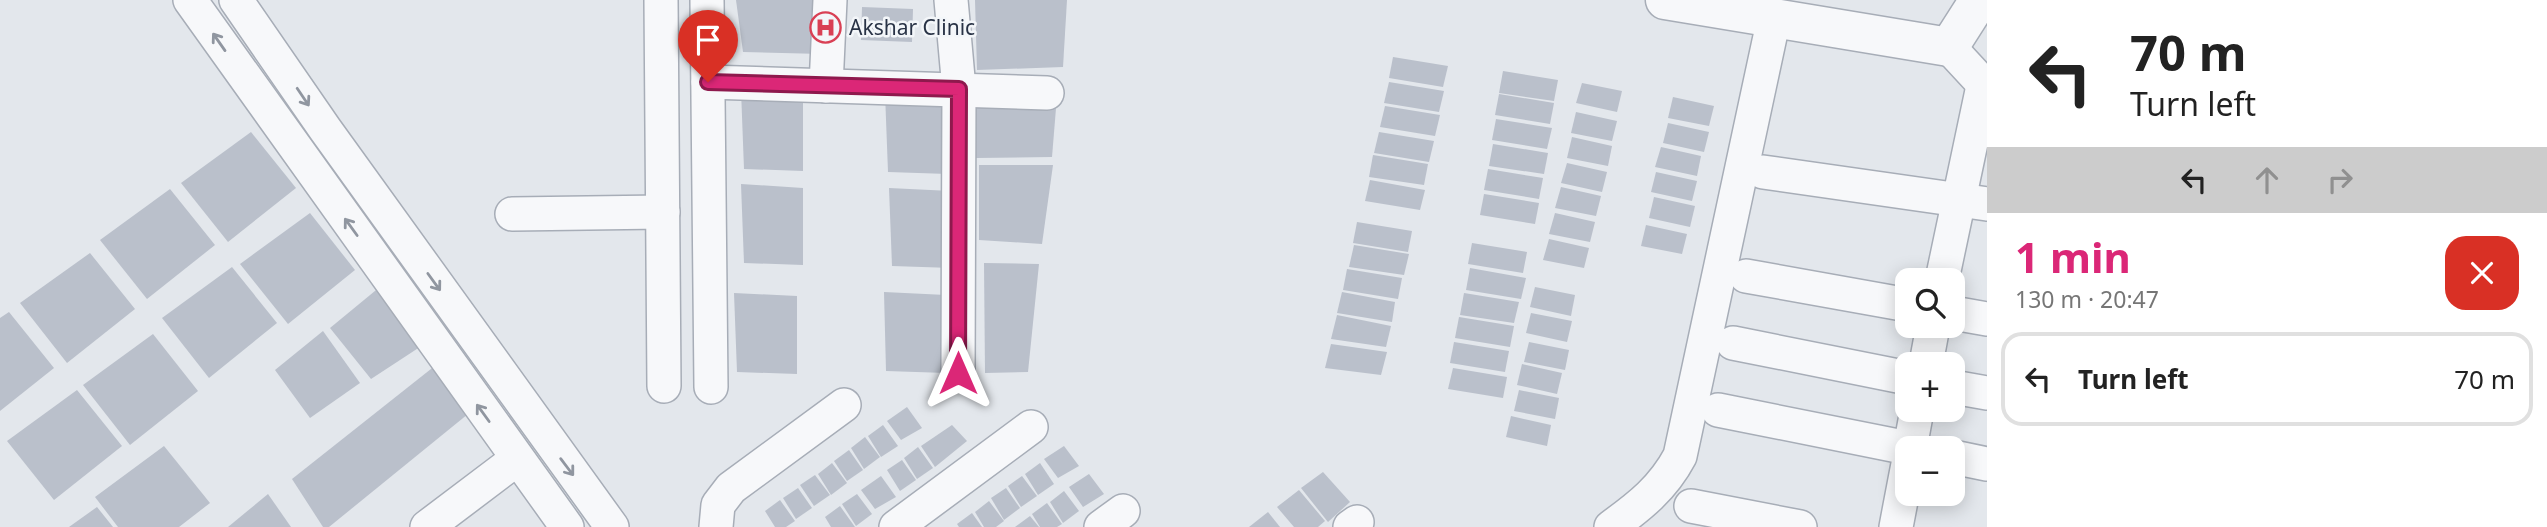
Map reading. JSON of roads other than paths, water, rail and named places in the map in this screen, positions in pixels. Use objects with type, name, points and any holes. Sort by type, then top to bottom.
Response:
[{"type":"street","points":[[190,0],[567,527]]},
{"type":"street","points":[[236,0],[349,163],[612,527]]},
{"type":"street","points":[[661,0],[664,386]]},
{"type":"street","points":[[707,0],[711,387]]},
{"type":"street","points":[[827,86],[830,0]]},
{"type":"street","points":[[951,0],[959,89],[958,373]]},
{"type":"street","points":[[1948,47],[1979,0]]},
{"type":"street","points":[[1677,1],[1948,47],[1985,87],[1973,202],[1947,268]]},
{"type":"street","points":[[1611,527],[1648,500],[1670,474],[1680,456],[1773,19]]},
{"type":"street","points":[[708,82],[1047,93]]},
{"type":"street","points":[[1763,172],[1973,202]]},
{"type":"street","points":[[512,214],[663,212]]},
{"type":"street","points":[[1746,276],[1895,303]]},
{"type":"street","points":[[1965,315],[1987,319]]},
{"type":"street","points":[[1732,343],[1895,375]]},
{"type":"street","points":[[1965,389],[1987,393]]},
{"type":"street","points":[[716,527],[718,505],[731,488],[844,405]]},
{"type":"street","points":[[1718,410],[1895,445]]},
{"type":"street","points":[[896,527],[1031,428]]},
{"type":"street","points":[[1965,459],[1987,464]]},
{"type":"street","points":[[427,527],[517,460]]},
{"type":"street","points":[[1691,506],[1800,527]]},
{"type":"street","points":[[1896,527],[1900,506]]},
{"type":"place","name":"Akshar Clinic","points":[[826,27]]}]
